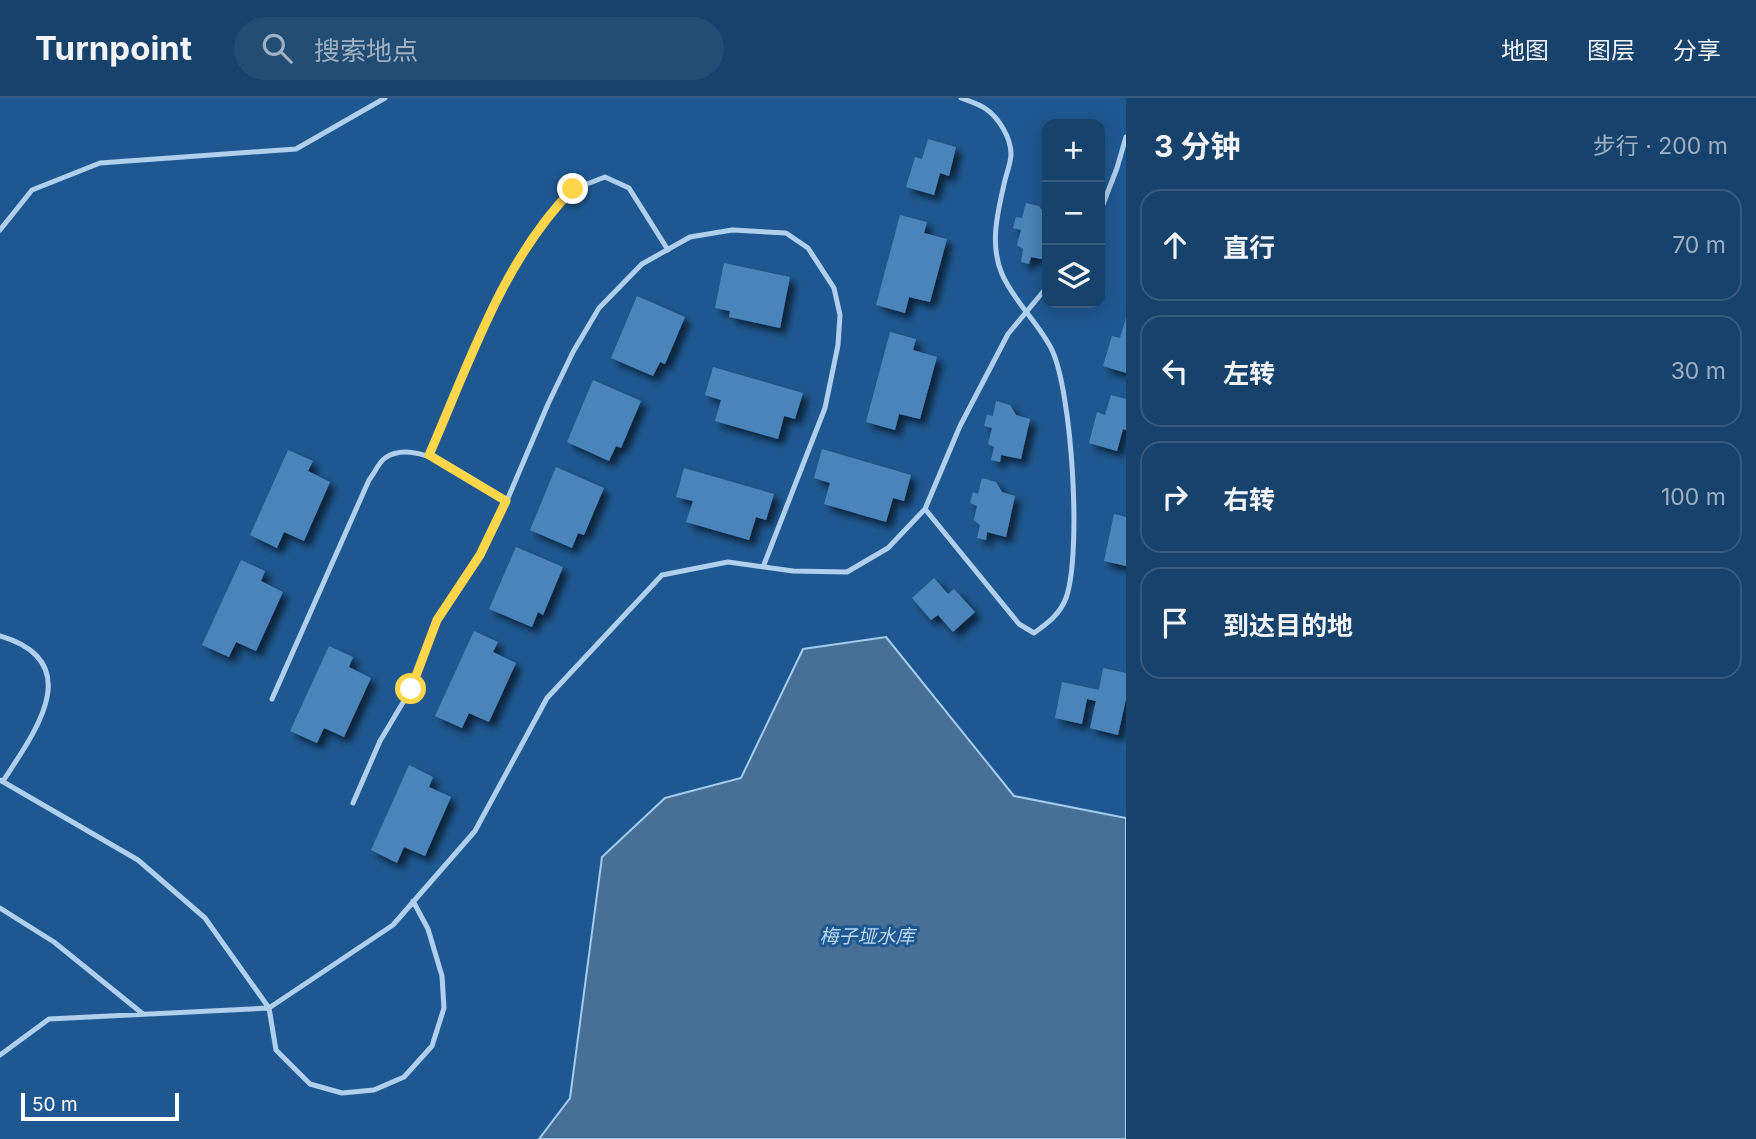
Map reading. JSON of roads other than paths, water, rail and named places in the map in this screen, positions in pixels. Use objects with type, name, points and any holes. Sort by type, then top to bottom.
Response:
[{"type":"lane","points":[[0,230],[32,190],[100,163],[296,149],[385,98]]},
{"type":"lane","points":[[925,509],[1019,624],[1034,633],[1053,620],[1065,600],[1071,575],[1073,506],[1070,438],[1063,382],[1051,349],[1002,274],[994,243],[998,209],[1011,153],[1002,126],[986,109],[961,98]]},
{"type":"lane","points":[[1105,199],[1126,137]]},
{"type":"lane","points":[[429,455],[496,303],[530,241],[553,209],[573,189],[605,177],[629,188],[668,250]]},
{"type":"lane","points":[[353,803],[380,741],[411,689],[437,620],[480,555],[573,352],[600,308],[642,264],[690,237],[732,229],[786,233],[808,248],[834,288],[840,315],[838,345],[825,408],[763,567]]},
{"type":"lane","points":[[0,1055],[50,1019],[269,1008],[393,925],[475,831],[547,698],[662,575],[728,562],[793,571],[847,572],[888,548],[925,509],[960,426],[1008,334],[1042,293]]},
{"type":"lane","points":[[272,699],[369,480],[384,458],[406,450],[429,455],[506,501]]},
{"type":"lane","points":[[0,636],[18,641],[43,662],[50,690],[40,724],[2,781],[138,860],[205,918],[269,1008],[276,1050],[310,1084],[342,1093],[374,1090],[404,1077],[432,1046],[444,1008],[442,976],[428,929],[413,901]]},
{"type":"lane","points":[[0,908],[54,942],[143,1014]]},
{"type":"water","name":"梅子垭水库","points":[[886,637],[1014,796],[1126,818],[1126,1139],[539,1139],[570,1098],[602,857],[665,798],[741,778],[803,649]]}]
